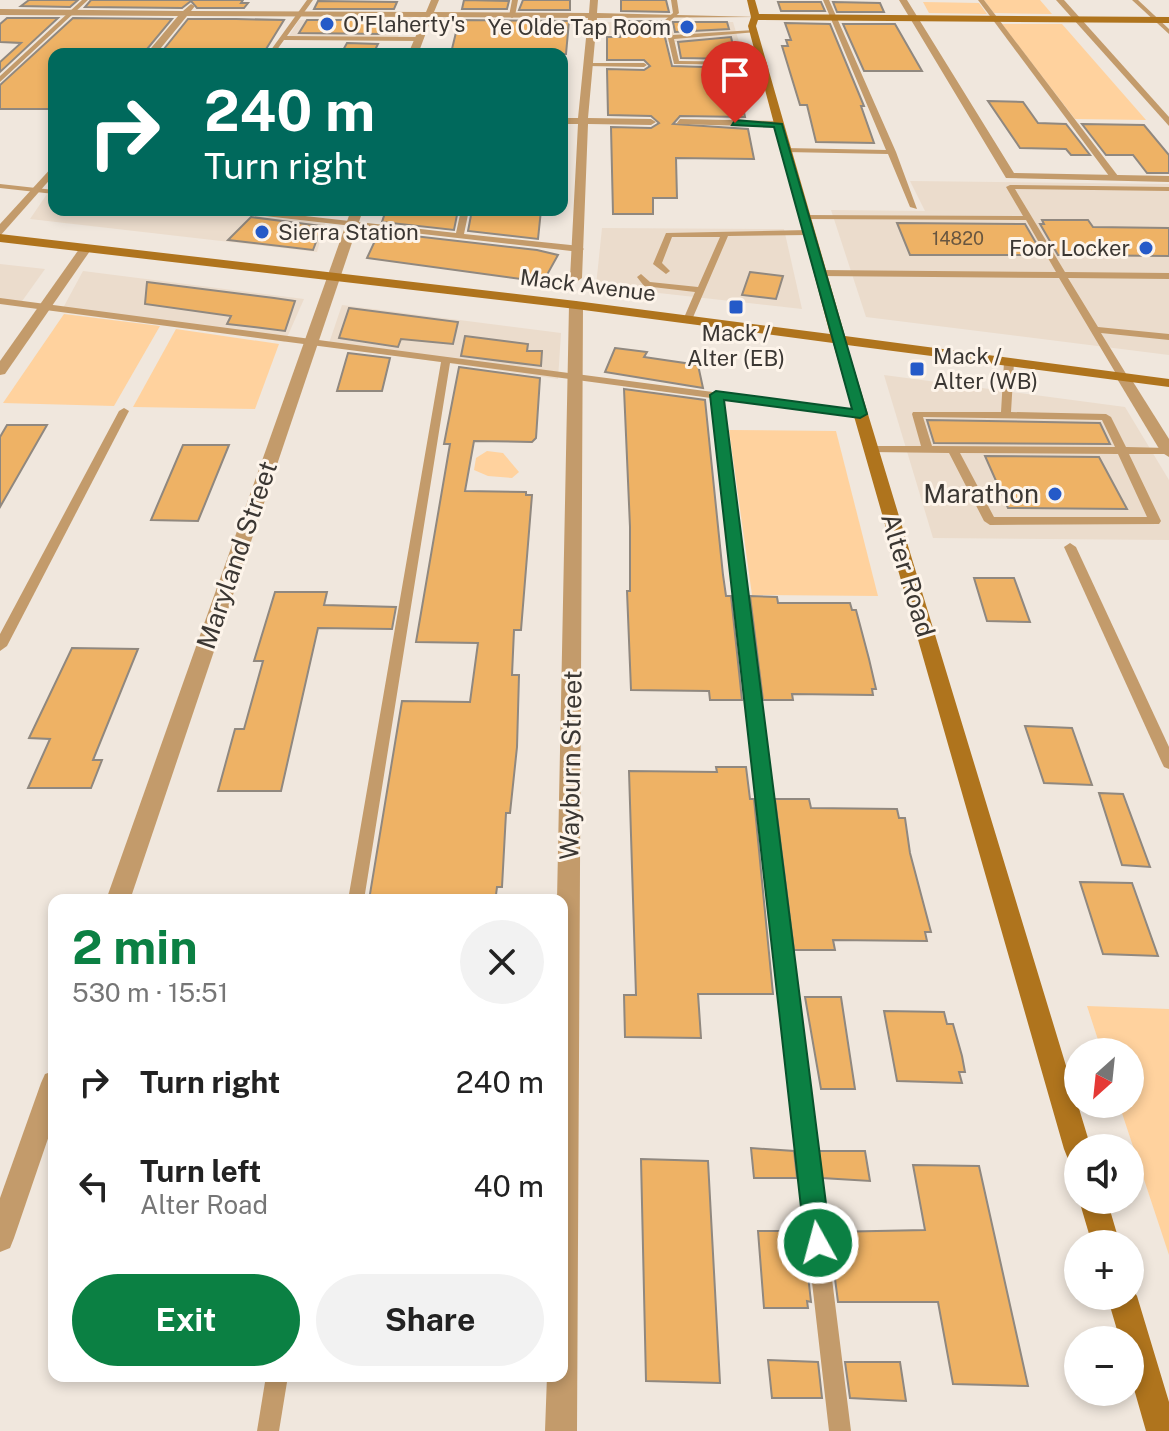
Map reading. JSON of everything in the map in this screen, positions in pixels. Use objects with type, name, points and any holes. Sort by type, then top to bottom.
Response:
[{"type":"street","points":[[156,48],[196,0]]},
{"type":"street","points":[[415,48],[435,0]]},
{"type":"street","points":[[576,278],[580,249],[583,122],[594,0]]},
{"type":"street","points":[[903,0],[1010,176],[1169,179]]},
{"type":"street","points":[[1060,0],[1169,123]]},
{"type":"street","points":[[0,12],[1169,20]]},
{"type":"street","name":"Alter Road","points":[[753,16],[762,64],[805,225],[1074,1134]]},
{"type":"street","points":[[568,121],[651,122]]},
{"type":"street","points":[[680,122],[778,124]]},
{"type":"street","points":[[0,235],[48,175]]},
{"type":"street","name":"Maryland Street","points":[[120,894],[309,341],[355,216]]},
{"type":"street","name":"Mack Avenue","points":[[0,235],[86,248],[576,305],[1169,383]]},
{"type":"street","points":[[0,371],[86,248]]},
{"type":"street","name":"Wayburn Street","points":[[568,972],[576,305]]},
{"type":"street","points":[[1123,377],[1169,451]]},
{"type":"street","points":[[0,1238],[48,1100]]},
{"type":"street","points":[[1126,1310],[1162,1431]]},
{"type":"street","points":[[561,1431],[562,1382]]},
{"type":"lane","points":[[0,80],[85,0]]},
{"type":"lane","points":[[275,48],[310,0]]},
{"type":"lane","points":[[512,16],[515,0]]},
{"type":"lane","points":[[674,0],[674,16],[667,21],[676,63],[762,64]]},
{"type":"lane","points":[[826,0],[914,207]]},
{"type":"lane","points":[[981,0],[1115,178]]},
{"type":"lane","points":[[1135,0],[1169,32]]},
{"type":"lane","points":[[670,37],[753,16]]},
{"type":"lane","points":[[281,38],[419,39]]},
{"type":"lane","points":[[588,65],[644,65]]},
{"type":"lane","points":[[785,150],[892,152]]},
{"type":"lane","points":[[0,186],[48,191]]},
{"type":"lane","points":[[1123,377],[1010,187],[1169,189]]},
{"type":"lane","points":[[355,216],[460,235],[580,249]]},
{"type":"lane","points":[[460,235],[464,216]]},
{"type":"lane","points":[[701,290],[653,274],[669,235],[725,234],[805,225],[1029,218]]},
{"type":"lane","points":[[688,320],[725,234]]},
{"type":"lane","points":[[819,273],[1169,276]]},
{"type":"lane","points":[[0,301],[860,414]]},
{"type":"lane","points":[[1094,329],[1169,337]]},
{"type":"lane","points":[[357,894],[446,360]]},
{"type":"lane","points":[[1006,415],[1009,362]]},
{"type":"lane","points":[[716,395],[840,1431]]},
{"type":"lane","points":[[0,646],[124,411]]},
{"type":"lane","points":[[928,450],[917,414],[1106,417],[1155,521],[990,521],[953,450]]},
{"type":"lane","points":[[870,449],[1169,451]]},
{"type":"lane","points":[[1070,547],[1169,763]]},
{"type":"lane","points":[[268,1431],[276,1382]]},
{"type":"shaded area","points":[[984,0],[1040,0],[1052,14],[994,13]]},
{"type":"shaded area","points":[[923,2],[979,3],[987,14],[929,13]]},
{"type":"shaded area","points":[[299,20],[405,21],[398,37],[289,36]]},
{"type":"shaded area","points":[[604,22],[733,22],[739,42],[666,42],[665,35],[605,35]]},
{"type":"shaded area","points":[[1002,24],[1062,24],[1146,120],[1075,119]]},
{"type":"shaded area","points":[[910,181],[1169,184],[1169,355],[866,317],[831,210],[925,211]]},
{"type":"shaded area","points":[[47,194],[48,216],[258,216],[325,223],[317,252],[30,219]]},
{"type":"shaded area","points":[[602,228],[784,229],[802,309],[596,286]]},
{"type":"shaded area","points":[[0,264],[45,269],[20,304],[0,301]]},
{"type":"shaded area","points":[[83,271],[304,299],[285,342],[63,308]]},
{"type":"shaded area","points":[[342,305],[561,333],[558,379],[328,346]]},
{"type":"shaded area","points":[[64,314],[160,326],[114,406],[3,403]]},
{"type":"shaded area","points":[[176,329],[279,344],[255,409],[133,407]]},
{"type":"shaded area","points":[[884,375],[1125,407],[1169,480],[1169,540],[933,538]]},
{"type":"shaded area","points":[[729,430],[836,431],[878,596],[752,595]]},
{"type":"shaded area","points":[[487,451],[503,453],[519,472],[512,478],[488,476],[474,470],[476,458]]},
{"type":"shaded area","points":[[1087,1006],[1169,1009],[1169,1255],[1144,1180],[1144,1134],[1129,1134],[1124,1118],[1144,1118],[1144,1038],[1097,1038]]},
{"type":"building","points":[[29,0],[78,0],[70,7],[21,6]]},
{"type":"building","points":[[91,0],[243,0],[241,3],[248,3],[244,8],[197,8],[191,1],[182,8],[85,7]]},
{"type":"building","points":[[464,0],[509,1],[507,9],[462,9]]},
{"type":"building","points":[[523,0],[570,0],[570,10],[519,10]]},
{"type":"building","points":[[621,0],[666,0],[669,12],[621,11]]},
{"type":"building","points":[[318,1],[397,2],[394,9],[314,9]]},
{"type":"building","points":[[778,2],[821,2],[825,11],[781,11]]},
{"type":"building","points":[[833,2],[880,3],[884,12],[837,12]]},
{"type":"building","points":[[7,18],[58,18],[0,72],[0,62],[21,43],[0,42],[0,24]]},
{"type":"building","points":[[73,18],[172,19],[148,48],[48,48],[48,109],[0,109],[0,85]]},
{"type":"building","points":[[188,19],[284,20],[267,48],[165,48]]},
{"type":"building","points":[[307,20],[389,20],[383,34],[299,33]]},
{"type":"building","points":[[459,20],[569,21],[567,48],[452,48]]},
{"type":"building","points":[[621,21],[661,21],[672,66],[738,68],[742,84],[738,84],[745,117],[680,116],[673,124],[748,129],[754,159],[676,158],[677,198],[653,198],[653,214],[613,214],[611,127],[651,128],[659,123],[651,116],[608,115],[607,69],[644,70],[650,66],[644,60],[607,60],[607,37],[620,37]]},
{"type":"building","points":[[673,22],[727,22],[729,29],[675,32]]},
{"type":"building","points":[[785,23],[830,24],[864,106],[861,106],[874,143],[816,142],[807,105],[800,105],[782,46],[788,46],[786,40],[791,40]]},
{"type":"building","points":[[843,24],[895,24],[922,71],[864,71]]},
{"type":"building","points":[[731,37],[736,59],[681,58],[678,42]]},
{"type":"building","points":[[347,43],[378,44],[376,48],[344,48]]},
{"type":"building","points":[[988,101],[1023,102],[1038,123],[1066,124],[1090,155],[1071,155],[1066,149],[1020,148]]},
{"type":"building","points":[[1082,124],[1144,125],[1169,155],[1169,173],[1147,173],[1133,155],[1106,155]]},
{"type":"building","points":[[384,216],[457,216],[454,230],[382,222]]},
{"type":"building","points":[[471,216],[540,216],[538,239],[468,231]]},
{"type":"building","points":[[251,217],[322,226],[313,250],[228,240]]},
{"type":"building","points":[[1042,220],[1088,220],[1093,227],[1169,228],[1169,256],[1058,255],[1040,224],[1044,224]]},
{"type":"building","points":[[897,223],[1025,224],[1043,255],[910,255]]},
{"type":"building","points":[[379,232],[558,255],[543,282],[367,258]]},
{"type":"building","points":[[750,272],[783,276],[776,299],[742,295]]},
{"type":"building","points":[[147,282],[295,301],[285,331],[227,324],[231,316],[145,304]]},
{"type":"building","points":[[349,308],[458,322],[453,344],[401,339],[398,347],[339,338]]},
{"type":"building","points":[[465,336],[528,344],[527,351],[542,351],[541,366],[461,356]]},
{"type":"building","points":[[615,348],[647,352],[644,357],[698,365],[703,388],[605,372]]},
{"type":"building","points":[[348,353],[390,358],[382,391],[337,391]]},
{"type":"building","points":[[459,367],[540,378],[536,438],[532,442],[474,441],[465,491],[526,492],[526,495],[532,495],[521,630],[514,630],[512,675],[519,675],[517,747],[510,813],[506,813],[502,887],[497,887],[496,894],[370,894],[402,701],[470,702],[478,643],[416,642],[450,444],[444,444]]},
{"type":"building","points":[[624,389],[705,400],[723,575],[726,596],[731,596],[742,700],[710,700],[709,691],[631,690],[627,591],[630,591],[630,527]]},
{"type":"building","points":[[927,420],[1100,423],[1110,444],[934,443]]},
{"type":"building","points":[[7,425],[47,425],[0,507],[0,437]]},
{"type":"building","points":[[183,445],[229,445],[198,521],[151,520]]},
{"type":"building","points":[[985,456],[1099,457],[1127,509],[1008,508]]},
{"type":"building","points":[[974,578],[1014,578],[1030,622],[987,621]]},
{"type":"building","points":[[275,592],[327,592],[324,605],[396,607],[392,629],[318,628],[281,791],[218,791],[235,729],[244,729],[263,661],[254,661]]},
{"type":"building","points":[[750,596],[777,597],[778,603],[850,603],[852,610],[856,610],[869,659],[876,689],[872,689],[873,695],[792,694],[793,700],[763,700]]},
{"type":"building","points":[[72,648],[138,649],[93,760],[102,760],[91,788],[28,788],[50,739],[29,738]]},
{"type":"building","points":[[1025,726],[1072,728],[1092,785],[1044,783]]},
{"type":"building","points":[[716,767],[746,767],[750,799],[754,799],[773,994],[698,994],[701,1038],[625,1037],[624,995],[636,995],[629,771],[717,772]]},
{"type":"building","points":[[1099,793],[1123,794],[1150,867],[1122,865]]},
{"type":"building","points":[[775,799],[809,799],[811,808],[897,809],[899,818],[905,818],[910,853],[931,932],[925,932],[927,941],[833,940],[835,950],[794,950]]},
{"type":"building","points":[[1080,882],[1132,883],[1158,956],[1103,954]]},
{"type":"building","points":[[805,997],[841,997],[855,1089],[821,1089]]},
{"type":"building","points":[[884,1011],[944,1012],[947,1024],[953,1024],[962,1056],[965,1072],[959,1072],[962,1083],[897,1081]]},
{"type":"building","points":[[751,1148],[794,1151],[797,1178],[754,1178]]},
{"type":"building","points":[[819,1151],[865,1151],[870,1181],[822,1178]]},
{"type":"building","points":[[641,1159],[708,1161],[720,1383],[646,1381]]},
{"type":"building","points":[[913,1165],[979,1166],[1028,1386],[953,1384],[938,1302],[838,1302],[829,1232],[925,1230]]},
{"type":"building","points":[[758,1231],[803,1231],[811,1302],[807,1301],[808,1308],[764,1308]]},
{"type":"building","points":[[768,1360],[818,1362],[822,1398],[772,1398]]},
{"type":"building","points":[[845,1362],[900,1362],[906,1401],[850,1398]]},
{"type":"place","name":"O'Flaherty's","points":[[327,24]]},
{"type":"place","name":"Ye Olde Tap Room","points":[[687,27]]},
{"type":"place","name":"Sierra Station","points":[[262,232]]},
{"type":"place","name":"Foor Locker","points":[[1146,248]]},
{"type":"place","name":"Mack / Alter (EB)","points":[[736,307]]},
{"type":"place","name":"Mack / Alter (WB)","points":[[917,369]]},
{"type":"place","name":"Marathon","points":[[1055,494]]},
{"type":"route","points":[[735,123],[778,124],[860,414],[716,395],[818,1243]]}]
